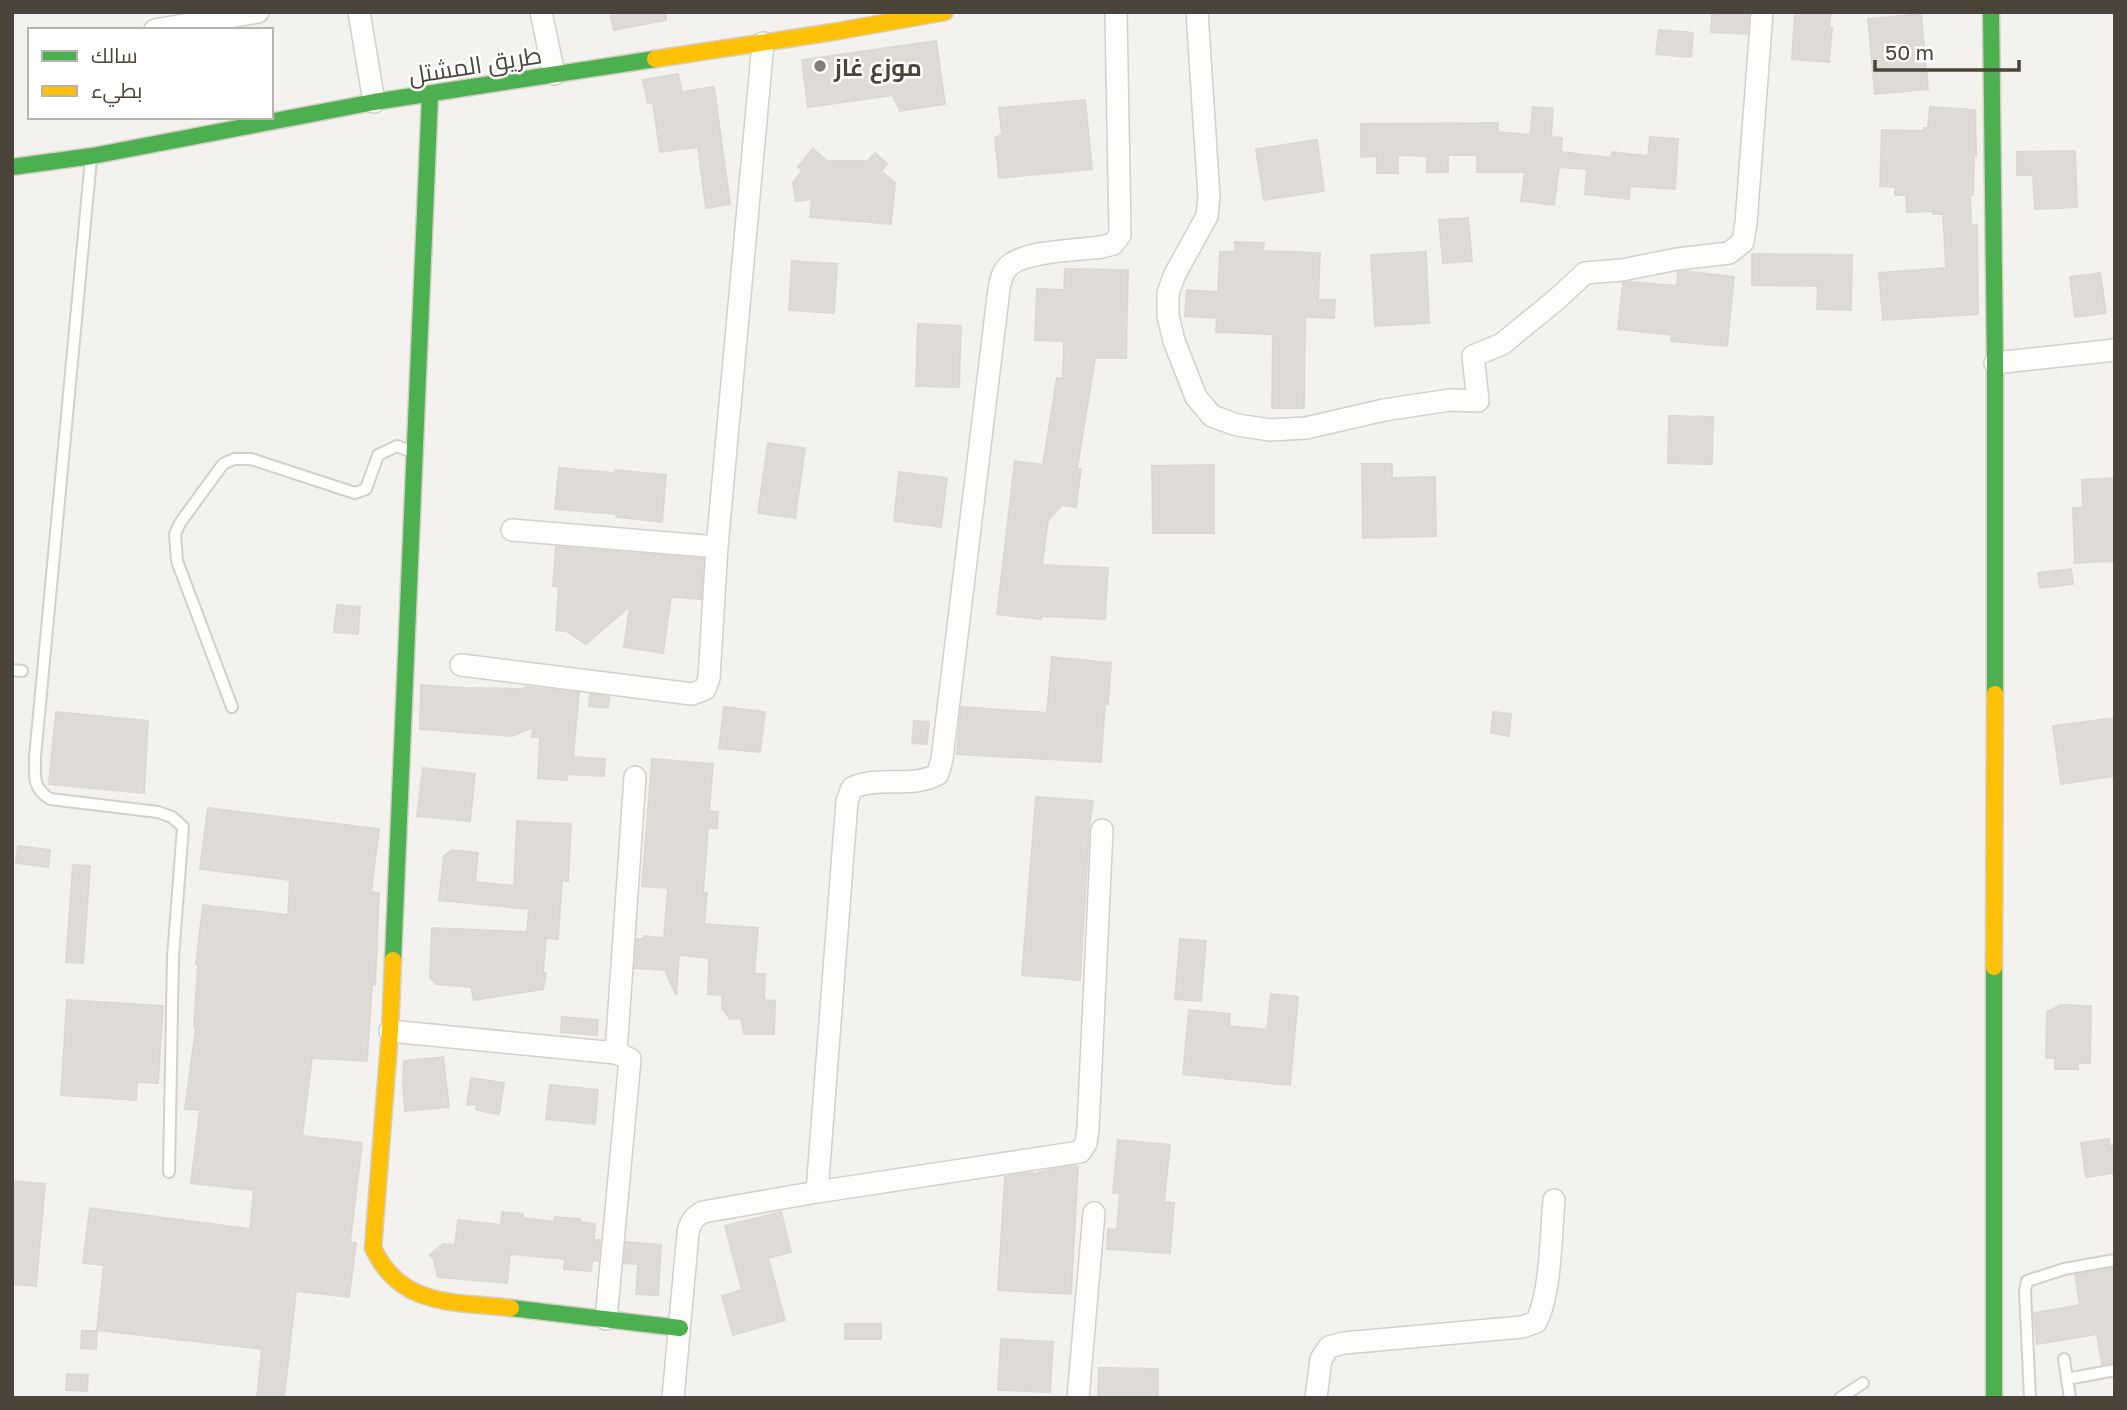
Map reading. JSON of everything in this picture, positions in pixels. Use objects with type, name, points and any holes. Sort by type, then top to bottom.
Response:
[{"type":"street","points":[[166,28],[258,12]]},
{"type":"street","points":[[359,12],[374,102]]},
{"type":"street","points":[[541,12],[554,74]]},
{"type":"street","name":"طريق المشتل","points":[[12,167],[92,156],[374,102],[762,43],[831,22],[945,12]]},
{"type":"street","points":[[817,1192],[847,801],[852,788],[864,782],[926,781],[938,774],[1002,275],[1010,264],[1026,256],[1102,247],[1113,244],[1120,235],[1116,12]]},
{"type":"street","points":[[1197,12],[1209,197],[1207,216],[1175,274],[1168,293],[1168,316],[1174,341],[1196,397],[1212,416],[1237,425],[1270,430],[1306,428],[1384,410],[1450,400],[1478,401],[1473,356],[1503,344],[1585,273],[1622,270],[1677,259],[1729,253],[1743,242],[1762,12]]},
{"type":"street","points":[[1991,12],[1996,363],[1994,1398]]},
{"type":"street","points":[[461,665],[692,694],[705,690],[709,678],[717,547],[762,43]]},
{"type":"street","points":[[430,95],[390,1031],[373,1248],[389,1276],[404,1288],[425,1298],[680,1328]]},
{"type":"street","points":[[1996,363],[2115,350]]},
{"type":"street","points":[[512,530],[717,547]]},
{"type":"street","points":[[617,1053],[635,777]]},
{"type":"street","points":[[673,1398],[688,1233],[695,1216],[704,1212],[817,1192],[1080,1152],[1086,1143],[1088,1129],[1102,830]]},
{"type":"street","points":[[390,1031],[617,1053],[630,1059],[606,1319]]},
{"type":"street","points":[[1317,1398],[1321,1359],[1329,1348],[1345,1343],[1522,1326],[1536,1322],[1546,1293],[1554,1200]]},
{"type":"street","points":[[1078,1398],[1094,1213]]},
{"type":"lane","points":[[92,156],[37,730],[35,782],[40,792],[50,799],[158,812],[172,817],[183,827],[173,957],[169,1172]]},
{"type":"lane","points":[[232,707],[177,561],[175,534],[180,523],[223,464],[234,459],[251,459],[355,494],[366,489],[378,455],[397,446],[415,453]]},
{"type":"lane","points":[[2030,1398],[2025,1291],[2027,1281],[2064,1269],[2115,1261]]},
{"type":"lane","points":[[2064,1359],[2070,1398]]},
{"type":"lane","points":[[2067,1379],[2115,1370]]},
{"type":"lane","points":[[1840,1398],[1863,1384]]},
{"type":"building","points":[[610,12],[666,12],[666,20],[614,30]]},
{"type":"building","points":[[1712,12],[1749,12],[1747,34],[1711,32]]},
{"type":"building","points":[[1795,12],[1831,12],[1829,62],[1792,59]]},
{"type":"building","points":[[1921,14],[1928,89],[1875,94],[1868,19]]},
{"type":"building","points":[[1659,30],[1693,33],[1691,57],[1656,54]]},
{"type":"building","points":[[936,41],[945,104],[900,111],[893,95],[808,107],[802,60]]},
{"type":"building","points":[[678,74],[682,92],[714,87],[730,204],[706,208],[698,147],[660,152],[653,102],[648,103],[643,80]]},
{"type":"building","points":[[1085,100],[1092,169],[999,178],[995,138],[1002,134],[999,108]]},
{"type":"building","points":[[1533,107],[1553,109],[1551,137],[1562,138],[1561,152],[1611,158],[1612,152],[1648,156],[1650,137],[1678,139],[1675,189],[1630,186],[1629,199],[1585,194],[1587,169],[1559,167],[1554,205],[1521,201],[1525,172],[1477,172],[1477,155],[1448,155],[1448,172],[1427,172],[1427,156],[1398,155],[1398,173],[1377,173],[1377,156],[1361,157],[1361,124],[1498,123],[1498,132],[1530,135]]},
{"type":"building","points":[[1930,107],[1975,110],[1976,156],[1973,195],[1970,195],[1971,226],[1977,225],[1978,314],[1883,320],[1879,273],[1946,268],[1943,214],[1933,214],[1933,211],[1907,212],[1906,195],[1895,195],[1895,187],[1880,186],[1882,130],[1924,131],[1924,128],[1928,128]]},
{"type":"building","points":[[1317,140],[1324,191],[1264,200],[1256,149]]},
{"type":"building","points":[[813,149],[827,161],[868,161],[875,153],[887,164],[881,171],[895,183],[891,224],[810,217],[812,199],[796,201],[793,182],[803,170],[798,167]]},
{"type":"building","points":[[2075,151],[2077,207],[2035,209],[2033,175],[2017,175],[2017,152]]},
{"type":"building","points":[[1468,218],[1472,261],[1443,263],[1439,220]]},
{"type":"building","points":[[1235,242],[1264,243],[1263,251],[1320,253],[1318,300],[1335,300],[1334,318],[1305,317],[1304,408],[1272,408],[1273,334],[1216,332],[1217,318],[1185,316],[1187,290],[1218,292],[1220,252],[1235,252]]},
{"type":"building","points":[[1426,252],[1429,323],[1375,326],[1371,255]]},
{"type":"building","points":[[1752,254],[1852,255],[1851,310],[1817,309],[1818,286],[1752,285]]},
{"type":"building","points":[[792,261],[837,264],[834,313],[789,310]]},
{"type":"building","points":[[1065,269],[1128,270],[1126,358],[1095,358],[1077,469],[1081,469],[1076,507],[1062,505],[1048,520],[1042,565],[1108,568],[1105,619],[1041,616],[1041,619],[997,614],[1015,461],[1043,465],[1057,378],[1063,379],[1064,341],[1035,340],[1037,289],[1064,290]]},
{"type":"building","points":[[1678,272],[1734,277],[1727,346],[1671,341],[1672,335],[1618,329],[1623,283],[1677,286]]},
{"type":"building","points":[[2100,273],[2106,313],[2075,317],[2070,277]]},
{"type":"building","points":[[918,324],[961,326],[959,387],[916,386]]},
{"type":"building","points":[[1669,416],[1713,417],[1712,464],[1668,463]]},
{"type":"building","points":[[768,443],[805,448],[795,518],[758,513]]},
{"type":"building","points":[[1362,464],[1392,464],[1392,478],[1435,477],[1436,536],[1363,538]]},
{"type":"building","points":[[1214,465],[1214,533],[1153,533],[1152,466]]},
{"type":"building","points":[[559,468],[666,475],[662,522],[616,517],[617,514],[555,509]]},
{"type":"building","points":[[899,472],[947,478],[941,527],[894,521]]},
{"type":"building","points":[[2115,478],[2115,561],[2075,563],[2073,508],[2083,508],[2082,480]]},
{"type":"building","points":[[556,547],[703,559],[701,599],[671,597],[663,653],[624,647],[630,606],[586,644],[566,631],[556,630],[559,587],[553,586]]},
{"type":"building","points":[[2071,569],[2073,584],[2040,588],[2038,573]]},
{"type":"building","points":[[337,605],[360,607],[358,634],[334,632]]},
{"type":"building","points":[[1052,657],[1111,663],[1101,762],[957,754],[961,707],[1047,713]]},
{"type":"building","points":[[421,685],[465,688],[526,687],[579,693],[573,757],[605,759],[604,776],[567,774],[567,780],[538,778],[540,737],[532,737],[533,727],[512,736],[420,729]]},
{"type":"building","points":[[590,694],[609,697],[608,708],[589,706]]},
{"type":"building","points":[[724,707],[765,712],[760,752],[719,748]]},
{"type":"building","points":[[56,712],[148,721],[144,793],[49,784]]},
{"type":"building","points":[[1493,712],[1511,714],[1509,736],[1491,733]]},
{"type":"building","points":[[2115,718],[2115,776],[2061,784],[2053,726]]},
{"type":"building","points":[[914,721],[929,722],[927,744],[912,743]]},
{"type":"building","points":[[652,759],[713,764],[709,811],[718,812],[717,828],[708,828],[703,893],[707,893],[704,924],[758,928],[754,974],[765,974],[764,1000],[775,1001],[774,1034],[744,1034],[741,1018],[730,1019],[722,1008],[722,995],[708,994],[709,958],[679,955],[676,995],[665,970],[635,968],[637,939],[644,939],[644,936],[664,938],[668,888],[642,886]]},
{"type":"building","points":[[423,768],[475,774],[470,821],[417,816]]},
{"type":"building","points":[[1036,797],[1093,801],[1080,980],[1022,975]]},
{"type":"building","points":[[208,808],[379,829],[371,892],[379,893],[375,985],[372,984],[367,1061],[312,1058],[302,1136],[362,1143],[350,1242],[356,1243],[349,1297],[296,1291],[284,1398],[257,1398],[262,1349],[97,1330],[104,1265],[83,1263],[90,1208],[250,1229],[254,1190],[191,1183],[200,1110],[185,1109],[196,1027],[196,964],[203,905],[288,915],[290,880],[200,869]]},
{"type":"building","points":[[517,821],[571,824],[568,881],[562,880],[558,939],[546,938],[543,989],[474,1000],[471,987],[436,984],[430,977],[432,928],[527,932],[529,909],[439,900],[444,856],[452,850],[478,853],[475,882],[514,886]]},
{"type":"building","points":[[18,846],[50,850],[48,867],[16,863]]},
{"type":"building","points":[[73,865],[90,866],[83,963],[66,962]]},
{"type":"building","points":[[1180,939],[1206,941],[1201,1001],[1175,999]]},
{"type":"building","points":[[1271,994],[1298,997],[1290,1085],[1183,1074],[1189,1010],[1230,1014],[1229,1026],[1267,1030]]},
{"type":"building","points":[[67,1000],[163,1006],[158,1083],[137,1082],[136,1100],[61,1095]]},
{"type":"building","points":[[2061,1005],[2091,1006],[2090,1063],[2078,1063],[2078,1069],[2055,1069],[2055,1058],[2046,1058],[2047,1012]]},
{"type":"building","points":[[562,1017],[598,1020],[597,1035],[561,1032]]},
{"type":"building","points":[[443,1057],[449,1107],[405,1111],[404,1061]]},
{"type":"building","points":[[471,1078],[504,1083],[499,1114],[476,1110],[477,1104],[467,1105]]},
{"type":"building","points":[[550,1085],[598,1090],[595,1124],[546,1119]]},
{"type":"building","points":[[2109,1139],[2110,1147],[2115,1146],[2115,1173],[2086,1177],[2081,1143]]},
{"type":"building","points":[[1118,1140],[1170,1145],[1164,1202],[1174,1203],[1170,1253],[1107,1249],[1108,1229],[1117,1230],[1120,1193],[1113,1193]]},
{"type":"building","points":[[1078,1167],[1071,1294],[998,1290],[1005,1177],[1039,1174]]},
{"type":"building","points":[[12,1181],[45,1184],[36,1286],[12,1284]]},
{"type":"building","points":[[502,1212],[554,1222],[555,1217],[580,1219],[580,1222],[595,1224],[594,1240],[600,1240],[598,1261],[592,1260],[591,1271],[564,1269],[565,1259],[510,1254],[507,1283],[438,1277],[430,1255],[443,1244],[455,1245],[458,1220],[501,1225]]},
{"type":"building","points":[[781,1212],[791,1252],[768,1258],[785,1320],[733,1335],[722,1296],[742,1290],[725,1226]]},
{"type":"building","points":[[626,1242],[661,1245],[658,1295],[636,1294],[638,1264],[624,1263]]},
{"type":"building","points":[[2115,1268],[2115,1362],[2102,1364],[2097,1334],[2037,1344],[2034,1313],[2080,1305],[2075,1275]]},
{"type":"building","points":[[845,1324],[881,1324],[881,1339],[845,1339]]},
{"type":"building","points":[[82,1331],[97,1331],[96,1349],[81,1348]]},
{"type":"building","points":[[1001,1339],[1053,1342],[1050,1392],[998,1390]]},
{"type":"building","points":[[1099,1368],[1158,1369],[1158,1398],[1098,1398]]},
{"type":"building","points":[[67,1374],[88,1375],[87,1391],[66,1390]]},
{"type":"traffic: fast","points":[[1991,12],[1995,694]]},
{"type":"traffic: fast","points":[[12,167],[92,156],[374,102],[655,59]]},
{"type":"traffic: fast","points":[[393,960],[430,95]]},
{"type":"traffic: fast","points":[[1994,967],[1994,1398]]},
{"type":"traffic: fast","points":[[511,1308],[680,1328]]},
{"type":"traffic: slow","points":[[655,59],[945,12]]},
{"type":"traffic: slow","points":[[1994,967],[1995,694]]},
{"type":"traffic: slow","points":[[393,960],[373,1248],[385,1268],[398,1282],[414,1292],[450,1302],[511,1308]]},
{"type":"place","name":"موزع غاز","points":[[820,66]]}]
